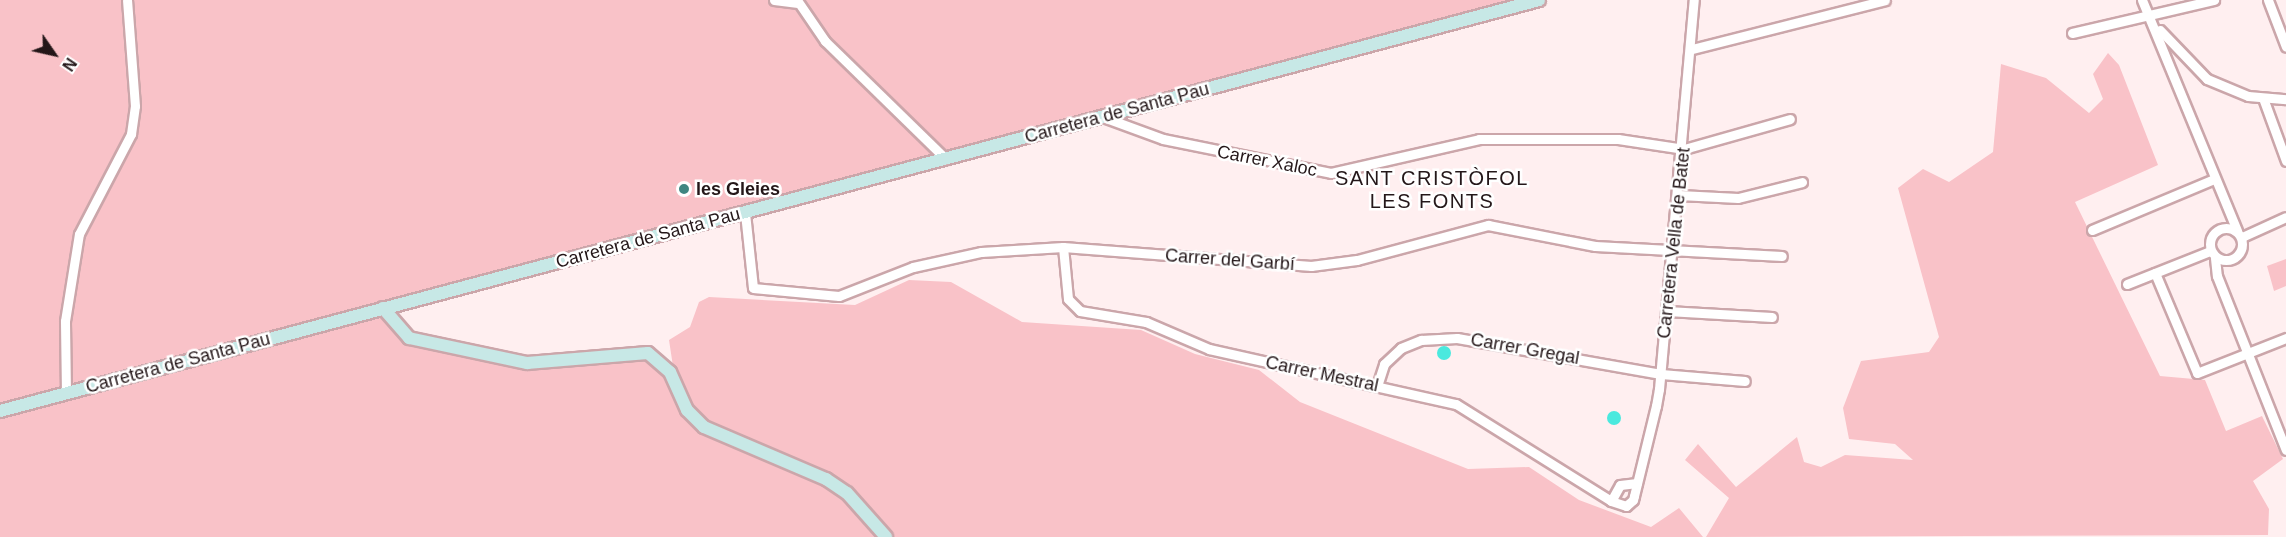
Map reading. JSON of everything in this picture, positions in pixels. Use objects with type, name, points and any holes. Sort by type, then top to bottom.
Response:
[{"type":"main road","name":"Carretera de Santa Pau","points":[[0,411],[1539,0]]},
{"type":"main road","points":[[384,308],[394,327],[409,338],[527,363],[648,353],[670,372],[687,410],[704,427],[826,479],[886,537]]},
{"type":"street","points":[[66,394],[65,321],[79,234],[131,134],[135,106],[127,0]]},
{"type":"street","points":[[774,0],[798,1],[825,41],[945,159]]},
{"type":"street","name":"Carretera Vella de Batet","points":[[1611,501],[1630,504],[1637,483],[1661,374],[1684,148],[1694,0]]},
{"type":"street","points":[[1692,49],[1885,0]]},
{"type":"street","points":[[2127,284],[2213,255],[2235,256],[2244,244],[2214,179],[2142,0]]},
{"type":"street","points":[[2072,33],[2214,0]]},
{"type":"street","points":[[2268,0],[2286,47]]},
{"type":"street","points":[[2148,14],[2199,73],[2262,98],[2286,99]]},
{"type":"street","points":[[2262,98],[2286,161]]},
{"type":"street","name":"Carrer Xaloc","points":[[1103,117],[1163,139],[1315,173],[1348,171],[1494,137],[1618,139],[1684,148]]},
{"type":"street","points":[[1684,148],[1790,119]]},
{"type":"street","points":[[2092,230],[2214,179]]},
{"type":"street","points":[[1679,195],[1738,198],[1802,183]]},
{"type":"street","name":"Carrer del Garbí","points":[[745,213],[753,288],[767,291],[848,294],[942,258],[1063,247],[1311,266],[1499,224],[1595,246],[1673,253],[1782,256]]},
{"type":"street","points":[[2285,447],[2217,276],[2213,255],[2214,233],[2239,234],[2286,217]]},
{"type":"street","name":"Carrer Mestral","points":[[1063,247],[1068,299],[1080,311],[1140,321],[1202,347],[1377,386],[1470,411],[1611,501]]},
{"type":"street","points":[[2155,273],[2197,373],[2286,339]]},
{"type":"street","points":[[1666,312],[1772,317]]},
{"type":"street","name":"Carrer Gregal","points":[[1377,386],[1393,354],[1411,344],[1441,338],[1492,341],[1661,374],[1745,381]]},
{"type":"street","points":[[1611,501],[1620,485],[1637,483]]},
{"type":"shaded area","points":[[0,0],[1514,0],[394,298],[402,326],[422,338],[533,359],[640,348],[660,356],[674,373],[669,340],[690,327],[699,302],[709,297],[855,305],[909,280],[951,282],[1022,322],[1141,330],[1195,354],[1259,370],[1300,402],[1468,469],[1529,467],[1579,500],[1651,527],[1679,508],[1703,537],[0,537]]},
{"type":"shaded area","points":[[2108,53],[2119,65],[2158,165],[2075,202],[2160,376],[2205,380],[2226,431],[2262,416],[2283,459],[2253,481],[2269,509],[2268,535],[1706,537],[1729,498],[1685,460],[1698,444],[1736,487],[1797,437],[1804,462],[1821,467],[1845,455],[1913,460],[1895,444],[1849,439],[1843,408],[1861,361],[1929,352],[1939,337],[1898,188],[1923,169],[1949,182],[1993,152],[2001,64],[2046,78],[2089,113],[2103,99],[2093,74]]},
{"type":"shaded area","points":[[2286,259],[2286,286],[2274,291],[2267,266]]},
{"type":"water","points":[[1444,346],[1449,348],[1451,353],[1449,358],[1444,360],[1439,358],[1437,353],[1439,348]]},
{"type":"water","points":[[1614,411],[1619,413],[1621,418],[1619,423],[1614,425],[1609,423],[1607,418],[1609,413]]},
{"type":"place","name":"les Gleies","points":[[684,189]]},
{"type":"district","name":"SANT CRISTÒFOL LES FONTS","points":[[1432,190]]}]
